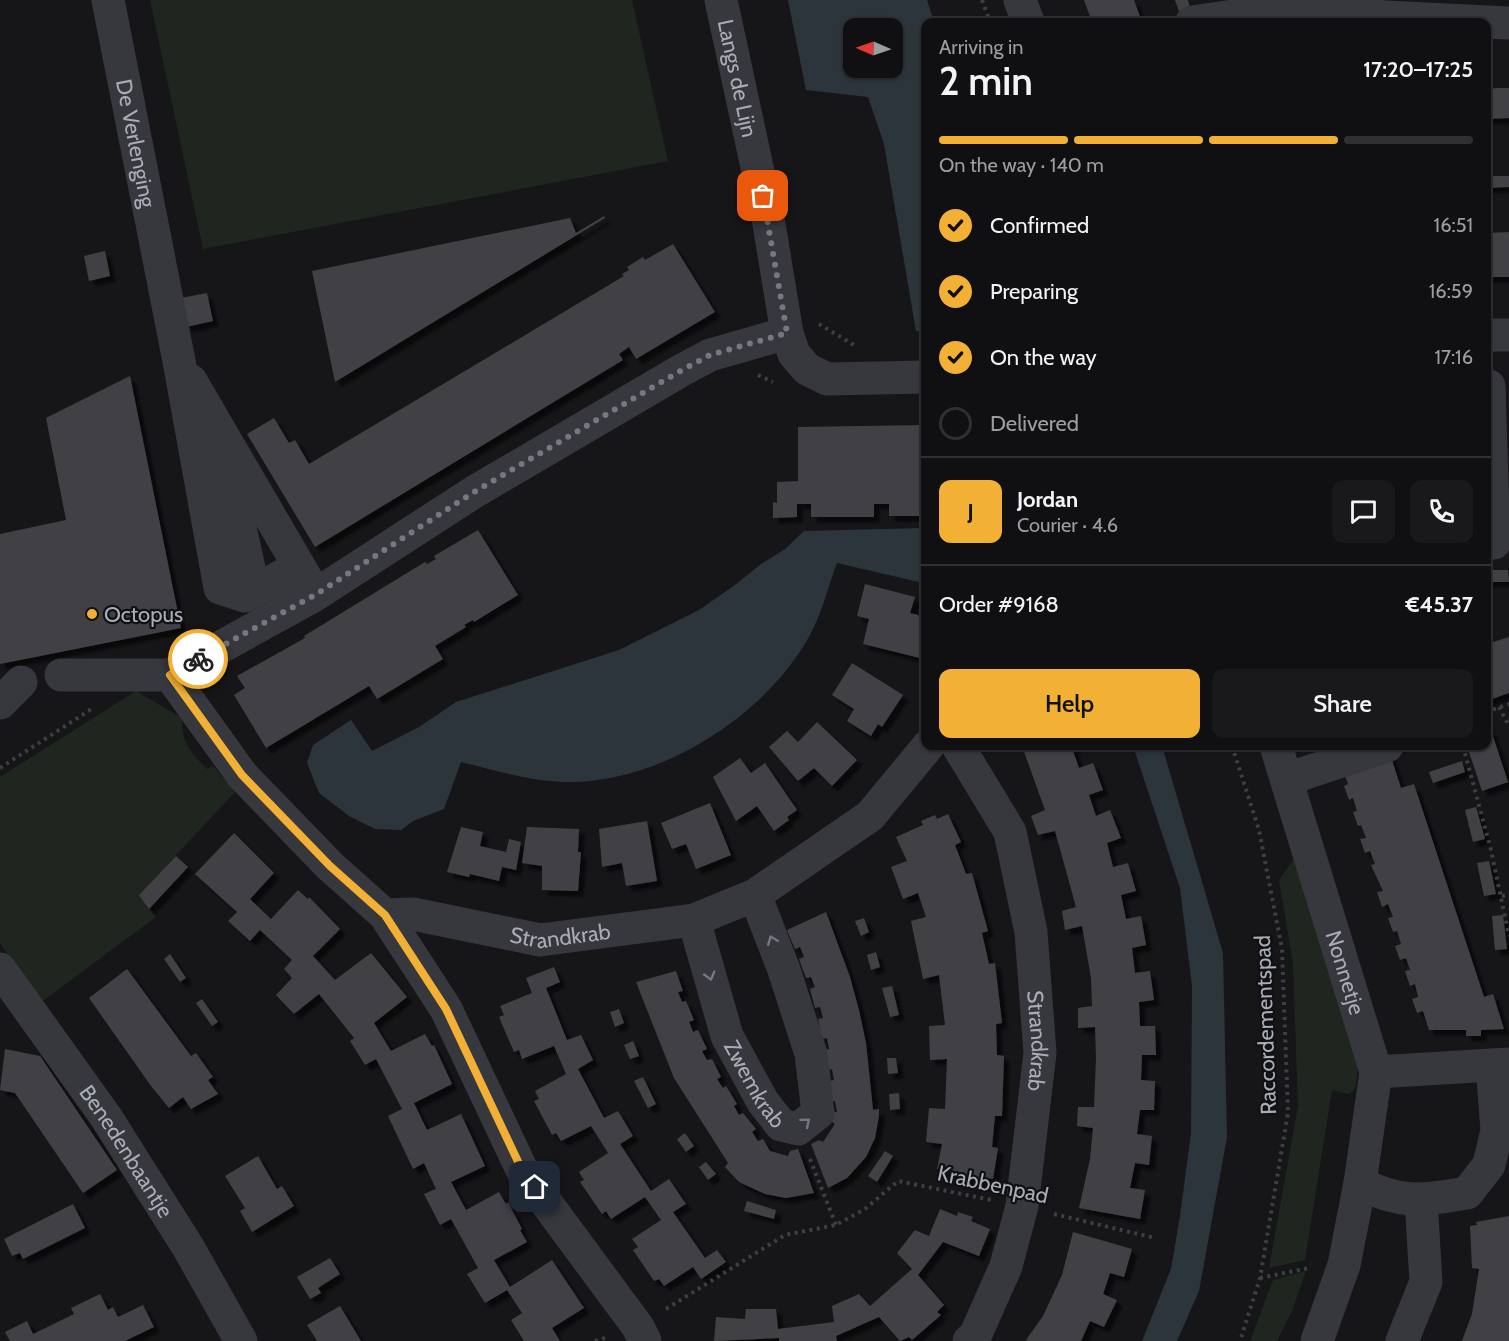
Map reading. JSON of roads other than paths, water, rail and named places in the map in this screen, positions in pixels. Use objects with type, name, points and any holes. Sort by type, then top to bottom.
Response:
[{"type":"street","name":"De Verlenging","points":[[108,0],[165,286],[220,588],[245,596],[254,591]]},
{"type":"street","name":"Langs de Lijn","points":[[721,0],[768,218],[787,333],[794,354],[807,369],[827,379],[921,377]]},
{"type":"street","points":[[1020,0],[1027,18]]},
{"type":"street","points":[[1221,18],[1343,1],[1353,13],[1406,18]]},
{"type":"street","points":[[1491,22],[1509,23]]},
{"type":"street","points":[[61,675],[170,675],[315,595],[474,492],[682,370],[710,355],[787,333]]},
{"type":"street","points":[[1491,335],[1509,335]]},
{"type":"street","points":[[179,361],[315,595]]},
{"type":"street","points":[[1494,543],[1495,386]]},
{"type":"street","points":[[218,428],[254,591],[298,567]]},
{"type":"street","points":[[170,675],[242,775],[330,866],[385,915],[446,1009],[522,1170],[642,1334]]},
{"type":"street","name":"Strandkrab","points":[[385,915],[413,914],[540,940],[694,920],[755,895],[870,816],[925,750]]},
{"type":"street","name":"Strandkrab","points":[[960,750],[1010,832],[1031,932],[1040,1053],[1022,1206],[1006,1266],[975,1336],[969,1341]]},
{"type":"street","name":"Nonnetje","points":[[1277,750],[1376,1072]]},
{"type":"street","points":[[1287,779],[1375,750]]},
{"type":"street","name":"Zwemkrab","points":[[694,920],[727,1036],[775,1118],[781,1125],[798,1129],[818,1113],[811,1054],[784,970],[755,895]]},
{"type":"street","name":"Benedenbaantje","points":[[0,969],[106,1117],[188,1247],[241,1341]]},
{"type":"street","points":[[1317,1341],[1344,1265],[1360,1183],[1376,1072],[1501,1065],[1497,1130],[1489,1165],[1467,1193],[1421,1200],[1401,1199],[1380,1193],[1360,1183]]},
{"type":"street","points":[[1402,1341],[1426,1282],[1421,1200]]},
{"type":"place","name":"Octopus","points":[[92,614]]}]
